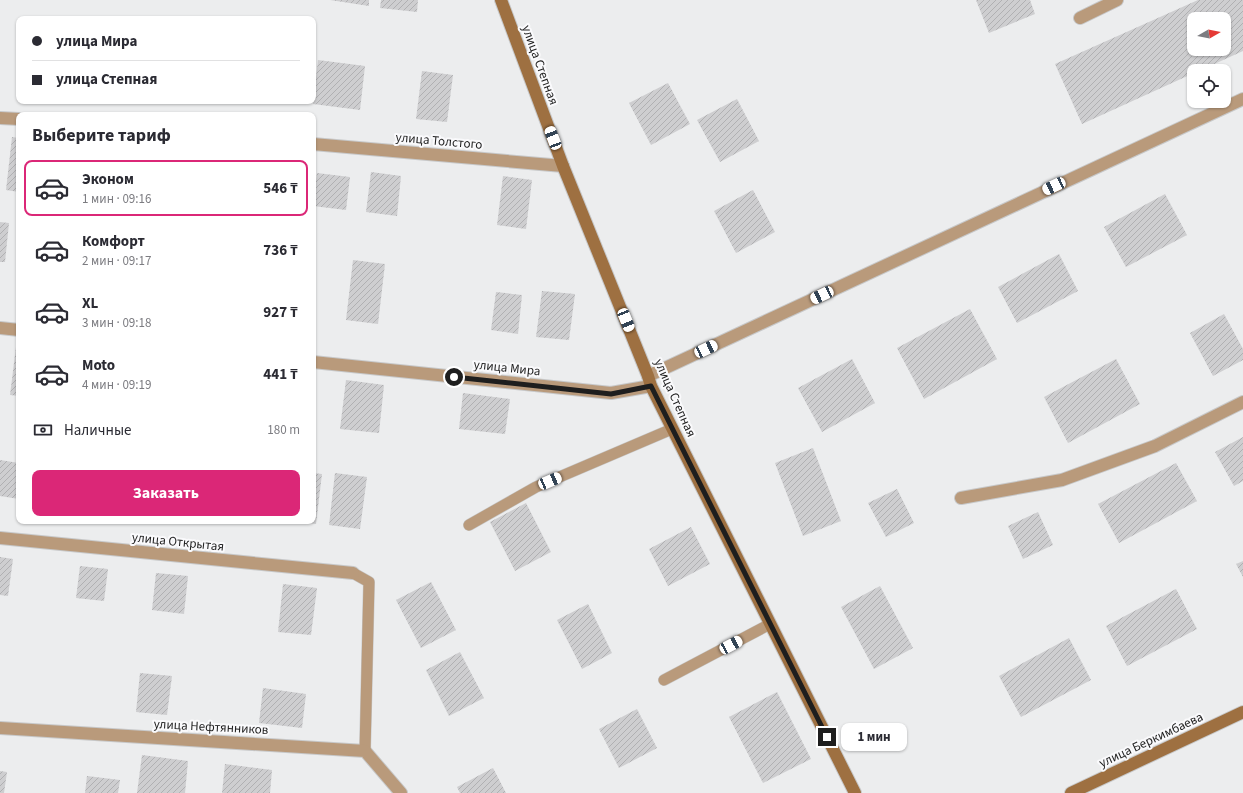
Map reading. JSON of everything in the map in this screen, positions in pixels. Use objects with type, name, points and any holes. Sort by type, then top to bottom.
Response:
[{"type":"street","name":"улица Степная","points":[[501,0],[563,166],[650,381],[672,429],[855,793]]},
{"type":"street","points":[[1080,18],[1117,0]]},
{"type":"street","name":"улица Мира","points":[[316,362],[611,394],[650,381],[1243,99]]},
{"type":"street","points":[[0,118],[16,119]]},
{"type":"street","name":"улица Толстого","points":[[316,144],[563,166]]},
{"type":"street","points":[[0,328],[16,330]]},
{"type":"street","points":[[961,498],[1062,480],[1155,446],[1243,402]]},
{"type":"street","name":"улица Открытая","points":[[0,538],[353,573]]},
{"type":"street","name":"улица Беркимбаева","points":[[1071,793],[1243,712]]},
{"type":"street","name":"улица Нефтянников","points":[[0,728],[365,751]]},
{"type":"street","points":[[365,751],[401,793]]},
{"type":"lane","points":[[469,525],[536,487],[672,429]]},
{"type":"lane","points":[[353,573],[368,582],[365,751]]},
{"type":"lane","points":[[664,680],[770,624]]},
{"type":"building","points":[[330,0],[369,0],[369,6]]},
{"type":"building","points":[[381,0],[418,0],[417,12],[380,8]]},
{"type":"building","points":[[976,0],[1030,0],[1035,14],[989,33]]},
{"type":"building","points":[[1198,0],[1243,0],[1243,51],[1214,64],[1187,64],[1187,76],[1082,124],[1055,64]]},
{"type":"building","points":[[318,60],[365,66],[360,110],[313,104],[316,104]]},
{"type":"building","points":[[422,71],[453,75],[447,122],[416,119]]},
{"type":"building","points":[[668,83],[690,124],[651,145],[629,103]]},
{"type":"building","points":[[737,99],[759,141],[720,162],[697,120]]},
{"type":"building","points":[[12,137],[16,138],[16,192],[6,190]]},
{"type":"building","points":[[371,172],[401,176],[397,216],[366,212]]},
{"type":"building","points":[[317,173],[350,177],[346,210],[316,206]]},
{"type":"building","points":[[503,176],[532,180],[526,229],[497,225]]},
{"type":"building","points":[[753,190],[775,232],[736,253],[714,211]]},
{"type":"building","points":[[1165,194],[1187,235],[1126,267],[1104,227]]},
{"type":"building","points":[[0,222],[9,223],[5,262],[0,262]]},
{"type":"building","points":[[1059,254],[1078,291],[1017,323],[998,287]]},
{"type":"building","points":[[353,260],[385,264],[378,324],[346,320]]},
{"type":"building","points":[[542,291],[575,294],[569,340],[536,337]]},
{"type":"building","points":[[496,292],[522,295],[518,334],[491,330]]},
{"type":"building","points":[[970,309],[997,359],[924,399],[897,348]]},
{"type":"building","points":[[1224,314],[1243,349],[1243,360],[1213,376],[1190,333]]},
{"type":"building","points":[[16,347],[16,396],[10,395]]},
{"type":"building","points":[[852,359],[875,403],[822,432],[798,388]]},
{"type":"building","points":[[1116,359],[1140,404],[1068,443],[1044,397]]},
{"type":"building","points":[[346,380],[384,385],[379,433],[340,429]]},
{"type":"building","points":[[463,393],[510,399],[505,434],[459,429]]},
{"type":"building","points":[[1243,437],[1243,481],[1234,486],[1215,452]]},
{"type":"building","points":[[813,448],[841,521],[803,536],[775,463]]},
{"type":"building","points":[[0,460],[16,463],[16,499],[0,496]]},
{"type":"building","points":[[1176,463],[1197,501],[1119,543],[1098,504]]},
{"type":"building","points":[[316,473],[322,474],[316,524]]},
{"type":"building","points":[[335,473],[367,477],[360,529],[329,525]]},
{"type":"building","points":[[897,489],[914,523],[886,537],[868,503]]},
{"type":"building","points":[[526,503],[551,552],[515,571],[490,522]]},
{"type":"building","points":[[1038,512],[1053,545],[1023,559],[1008,526]]},
{"type":"building","points":[[691,527],[710,564],[668,586],[649,549]]},
{"type":"building","points":[[0,557],[13,559],[8,596],[0,595]]},
{"type":"building","points":[[1243,561],[1243,577],[1236,564]]},
{"type":"building","points":[[80,566],[108,569],[104,601],[76,598]]},
{"type":"building","points":[[156,573],[188,576],[184,614],[152,610]]},
{"type":"building","points":[[431,582],[456,630],[421,648],[396,600]]},
{"type":"building","points":[[283,584],[317,588],[311,635],[278,632]]},
{"type":"building","points":[[880,586],[913,648],[874,669],[841,607]]},
{"type":"building","points":[[1176,589],[1197,629],[1127,666],[1106,626]]},
{"type":"building","points":[[588,604],[612,653],[582,669],[557,620]]},
{"type":"building","points":[[1069,638],[1091,680],[1021,717],[999,676]]},
{"type":"building","points":[[460,652],[484,698],[449,716],[426,670]]},
{"type":"building","points":[[140,673],[172,676],[167,715],[136,712]]},
{"type":"building","points":[[263,688],[306,694],[302,728],[259,723]]},
{"type":"building","points":[[777,692],[811,759],[763,783],[729,717]]},
{"type":"building","points":[[637,709],[657,748],[619,768],[599,729]]},
{"type":"building","points":[[142,755],[188,761],[185,793],[137,793]]},
{"type":"building","points":[[225,764],[272,770],[270,793],[222,793]]},
{"type":"building","points":[[493,768],[506,793],[460,793],[457,787]]},
{"type":"building","points":[[0,771],[7,772],[4,793],[0,793]]},
{"type":"building","points":[[87,776],[120,780],[118,793],[85,793]]},
{"type":"route","points":[[454,377],[611,394],[651,386],[827,737]]}]
